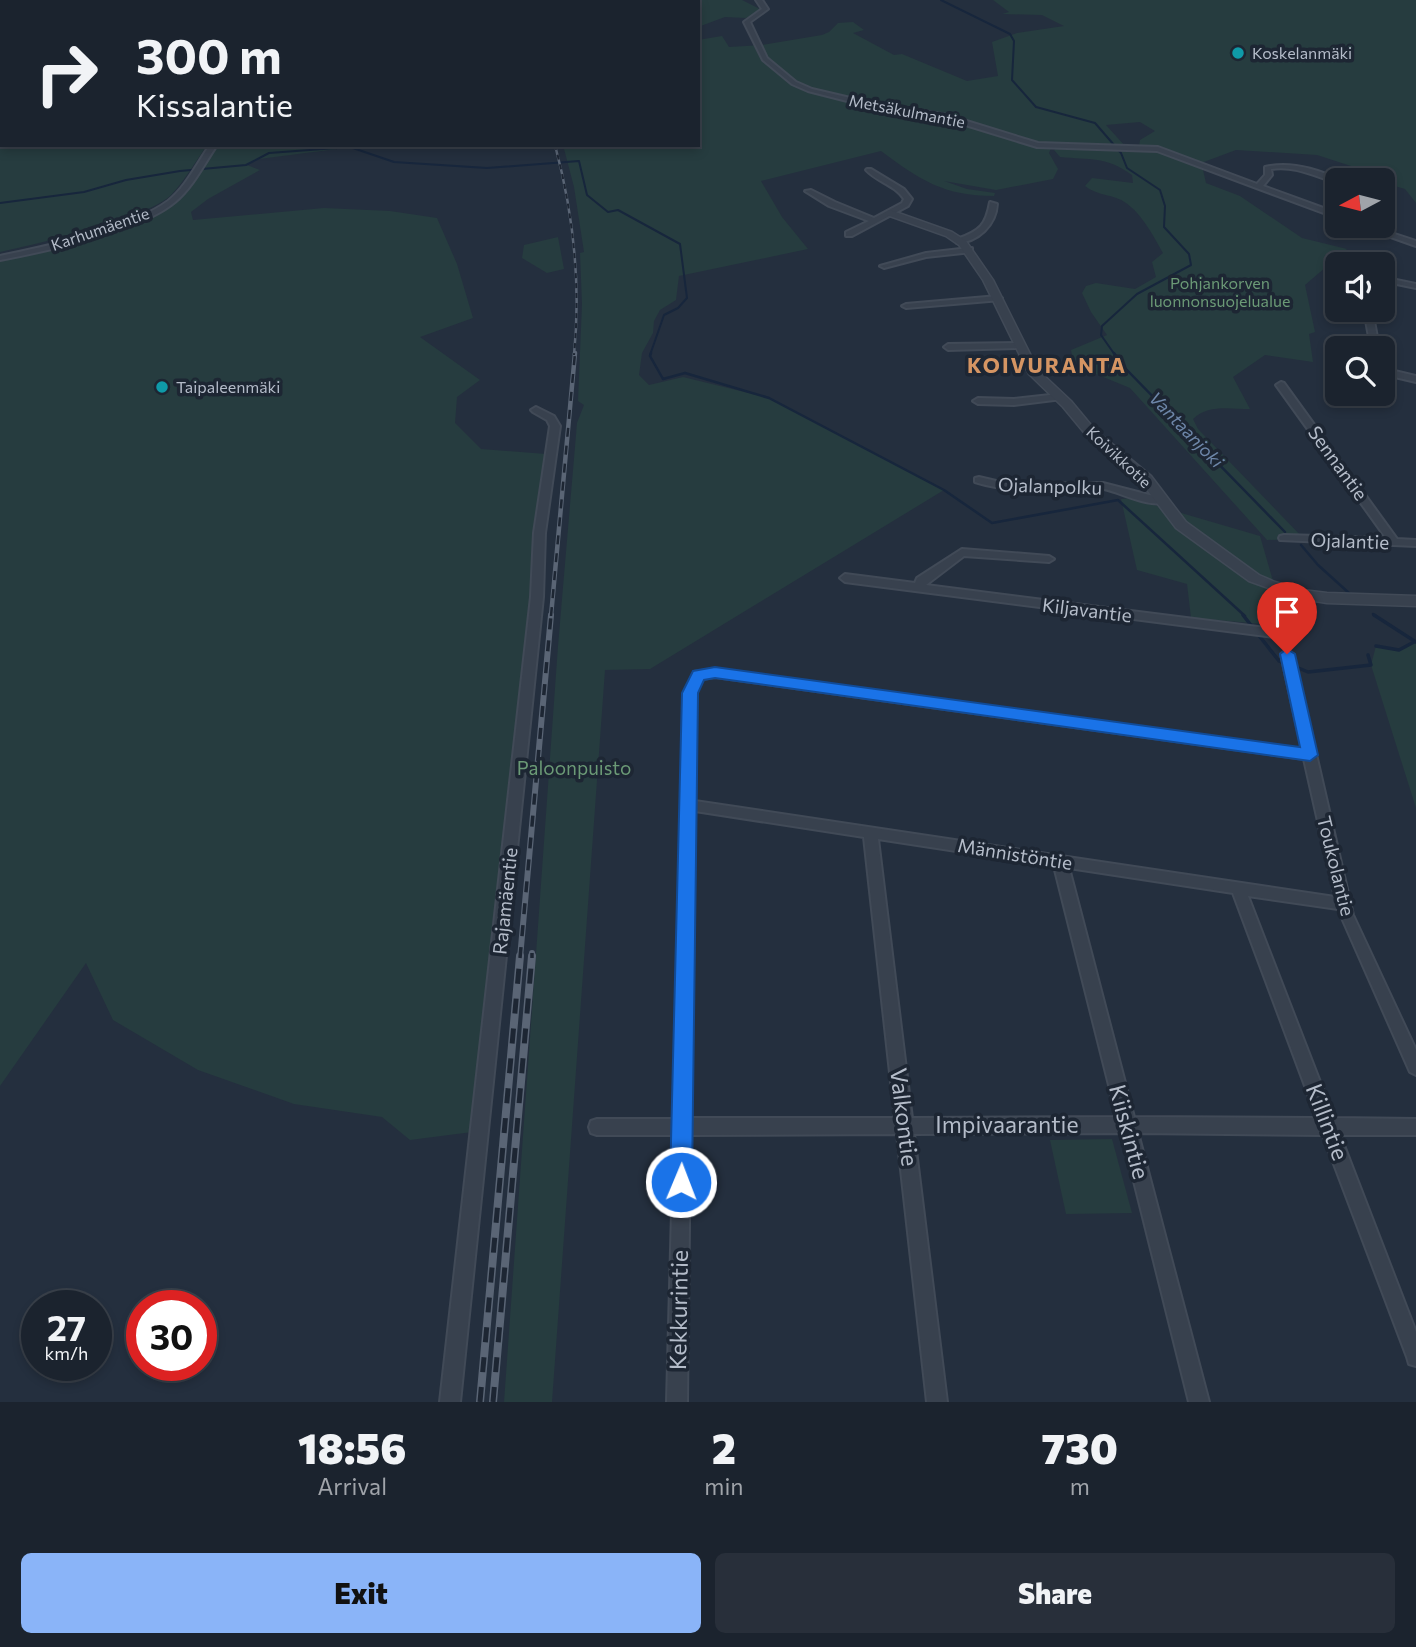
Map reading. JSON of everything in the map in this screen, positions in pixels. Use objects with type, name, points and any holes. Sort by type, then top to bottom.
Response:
[{"type":"street","name":"Metsäkulmantie","points":[[759,0],[765,9],[747,22],[761,54],[794,83],[810,90],[954,119],[1037,145],[1158,149],[1325,211]]},
{"type":"street","name":"Karhumäentie","points":[[0,258],[60,243],[159,209],[180,192],[213,147]]},
{"type":"street","points":[[1259,186],[1269,175],[1267,168],[1278,166],[1301,168],[1325,177]]},
{"type":"street","points":[[849,234],[905,204],[907,194],[884,183],[869,170]]},
{"type":"street","points":[[809,191],[846,211],[874,220]]},
{"type":"street","points":[[884,266],[964,246],[985,228],[992,218],[993,204]]},
{"type":"street","points":[[890,212],[937,229],[964,246]]},
{"type":"street","points":[[1395,234],[1416,244]]},
{"type":"street","name":"Koivikkotie","points":[[964,246],[998,298],[1033,372],[1091,433],[1146,479],[1181,525],[1254,578],[1301,595],[1416,601]]},
{"type":"street","points":[[1395,282],[1416,286]]},
{"type":"street","points":[[906,306],[998,298]]},
{"type":"street","points":[[948,347],[1019,346]]},
{"type":"street","points":[[1395,374],[1416,379]]},
{"type":"street","name":"Sennantie","points":[[1281,385],[1394,542]]},
{"type":"street","points":[[978,401],[1014,402],[1059,397]]},
{"type":"street","name":"Rajamäentie","points":[[450,1402],[537,597],[537,542],[543,518],[555,426],[551,418],[536,410]]},
{"type":"street","name":"Ojalanpolku","points":[[979,480],[1006,487],[1083,484],[1118,489],[1149,500],[1161,501]]},
{"type":"street","name":"Ojalantie","points":[[1284,538],[1416,543]]},
{"type":"street","points":[[920,588],[921,581],[962,552],[1049,559]]},
{"type":"street","name":"Kiljavantie","points":[[845,578],[1281,634],[1293,631],[1301,595]]},
{"type":"street","name":"Toukolantie","points":[[1287,654],[1343,904],[1416,1067]]},
{"type":"street","points":[[698,675],[715,673],[1310,755]]},
{"type":"street","name":"Kekkurintie","points":[[677,1402],[690,693],[698,675]]},
{"type":"street","name":"Männistöntie","points":[[687,805],[1343,904]]},
{"type":"street","name":"Valkontie","points":[[870,832],[937,1402]]},
{"type":"street","name":"Kiiskintie","points":[[1060,861],[1199,1402]]},
{"type":"street","name":"Killintie","points":[[1238,888],[1416,1356]]},
{"type":"street","name":"Impivaarantie","points":[[597,1127],[1416,1127]]},
{"type":"green space","points":[[700,0],[742,0],[762,10],[746,18],[725,17],[700,26]]},
{"type":"green space","points":[[993,0],[1416,0],[1416,203],[1405,189],[1395,186],[1395,168],[1352,168],[1317,155],[1236,150],[1201,163],[1199,168],[1203,170],[1206,183],[1240,196],[1302,238],[1347,249],[1344,252],[1325,252],[1325,268],[1305,285],[1315,332],[1309,334],[1313,362],[1265,355],[1233,377],[1250,409],[1212,409],[1193,419],[1198,429],[1304,539],[1267,540],[1130,388],[1074,365],[1071,350],[1107,335],[1082,293],[1086,286],[1096,283],[1135,289],[1156,277],[1152,262],[1163,253],[1152,233],[1132,208],[1121,200],[1085,186],[1092,178],[1133,183],[1132,175],[1123,169],[1106,162],[1060,157],[1054,150],[1060,147],[1052,146],[1049,153],[1058,169],[1053,179],[996,190],[944,181],[967,189],[995,193],[994,196],[976,195],[933,184],[881,151],[761,181],[782,217],[808,249],[679,276],[676,300],[660,310],[654,321],[653,333],[642,353],[639,375],[649,385],[683,377],[769,398],[944,490],[650,669],[605,670],[552,1402],[504,1402],[558,646],[577,423],[584,405],[578,401],[582,304],[580,253],[584,252],[574,187],[564,147],[700,147],[700,40],[722,36],[729,47],[762,45],[822,35],[838,23],[853,22],[864,30],[853,33],[894,55],[902,54],[967,81],[998,76],[992,42],[1017,33],[1064,26],[1042,15],[1002,14],[1009,12]],"holes":[[[1140,122],[1155,131],[1140,140],[1139,147],[1125,146],[1106,125]]]},
{"type":"green space","points":[[0,147],[206,147],[186,177],[172,194],[160,203],[117,221],[0,252]]},
{"type":"green space","points":[[216,147],[352,147],[259,159],[247,165],[260,170],[208,199],[191,212],[193,220],[324,208],[390,211],[437,218],[457,264],[473,318],[420,337],[480,380],[457,397],[455,423],[481,449],[546,454],[480,1131],[410,1140],[382,1117],[294,1104],[198,1070],[113,1020],[86,963],[0,1086],[0,260],[65,245],[153,216],[172,206]]},
{"type":"green space","points":[[558,237],[564,269],[547,273],[522,258],[524,245]]},
{"type":"green space","points":[[1130,498],[1260,536],[1286,626],[1191,618],[1187,584],[1137,570],[1121,499]]},
{"type":"green space","points":[[1416,641],[1416,808],[1371,665],[1376,646],[1399,650]]},
{"type":"green space","points":[[1112,1139],[1132,1213],[1066,1214],[1050,1140]]},
{"type":"waterway","name":"Vantaanjoki","points":[[941,0],[1010,34],[1014,41],[1012,80],[1036,107],[1095,123],[1121,153],[1127,168],[1160,190],[1165,206],[1164,227],[1189,254],[1191,265],[1137,294],[1102,326],[1101,335],[1115,355]]},
{"type":"waterway","points":[[0,203],[84,192],[126,180],[180,171],[246,165],[269,153],[350,147],[394,162],[487,168],[579,161],[587,195],[608,212],[618,210],[680,244],[687,298],[678,308],[664,315],[650,355]]},
{"type":"waterway","points":[[651,353],[650,356],[663,379],[685,373],[769,398],[944,490],[992,523],[1118,500],[1245,616]]},
{"type":"waterway","name":"Vantaanjoki","points":[[1114,353],[1124,367],[1285,532]]},
{"type":"waterway","name":"Vantaanjoki","points":[[1301,545],[1318,565],[1349,593]]},
{"type":"waterway","points":[[1243,615],[1279,661],[1284,662]]},
{"type":"waterway","name":"Vantaanjoki","points":[[1374,615],[1416,642]]},
{"type":"waterway","points":[[1376,646],[1399,650],[1414,642]]},
{"type":"waterway","points":[[1296,667],[1308,672],[1371,665],[1368,655]]},
{"type":"railway","points":[[555,147],[567,196],[574,249],[577,302],[574,355]]},
{"type":"railway","points":[[551,616],[575,353]]},
{"type":"railway","points":[[520,958],[551,615]]},
{"type":"railway","points":[[480,1402],[520,956]]},
{"type":"railway","points":[[493,1402],[532,956]]},
{"type":"place","name":"Koskelanmäki","points":[[1238,53]]},
{"type":"place","name":"Taipaleenmäki","points":[[162,387]]},
{"type":"district","name":"KOIVURANTA","points":[[1047,366]]},
{"type":"route","points":[[681,1182],[690,693],[691,684],[698,675],[715,673],[1310,755],[1287,654]]},
{"type":"park label","name":"Pohjankorven luonnonsuojelualue","points":[[1220,292]]},
{"type":"park label","name":"Paloonpuisto","points":[[574,768]]}]
